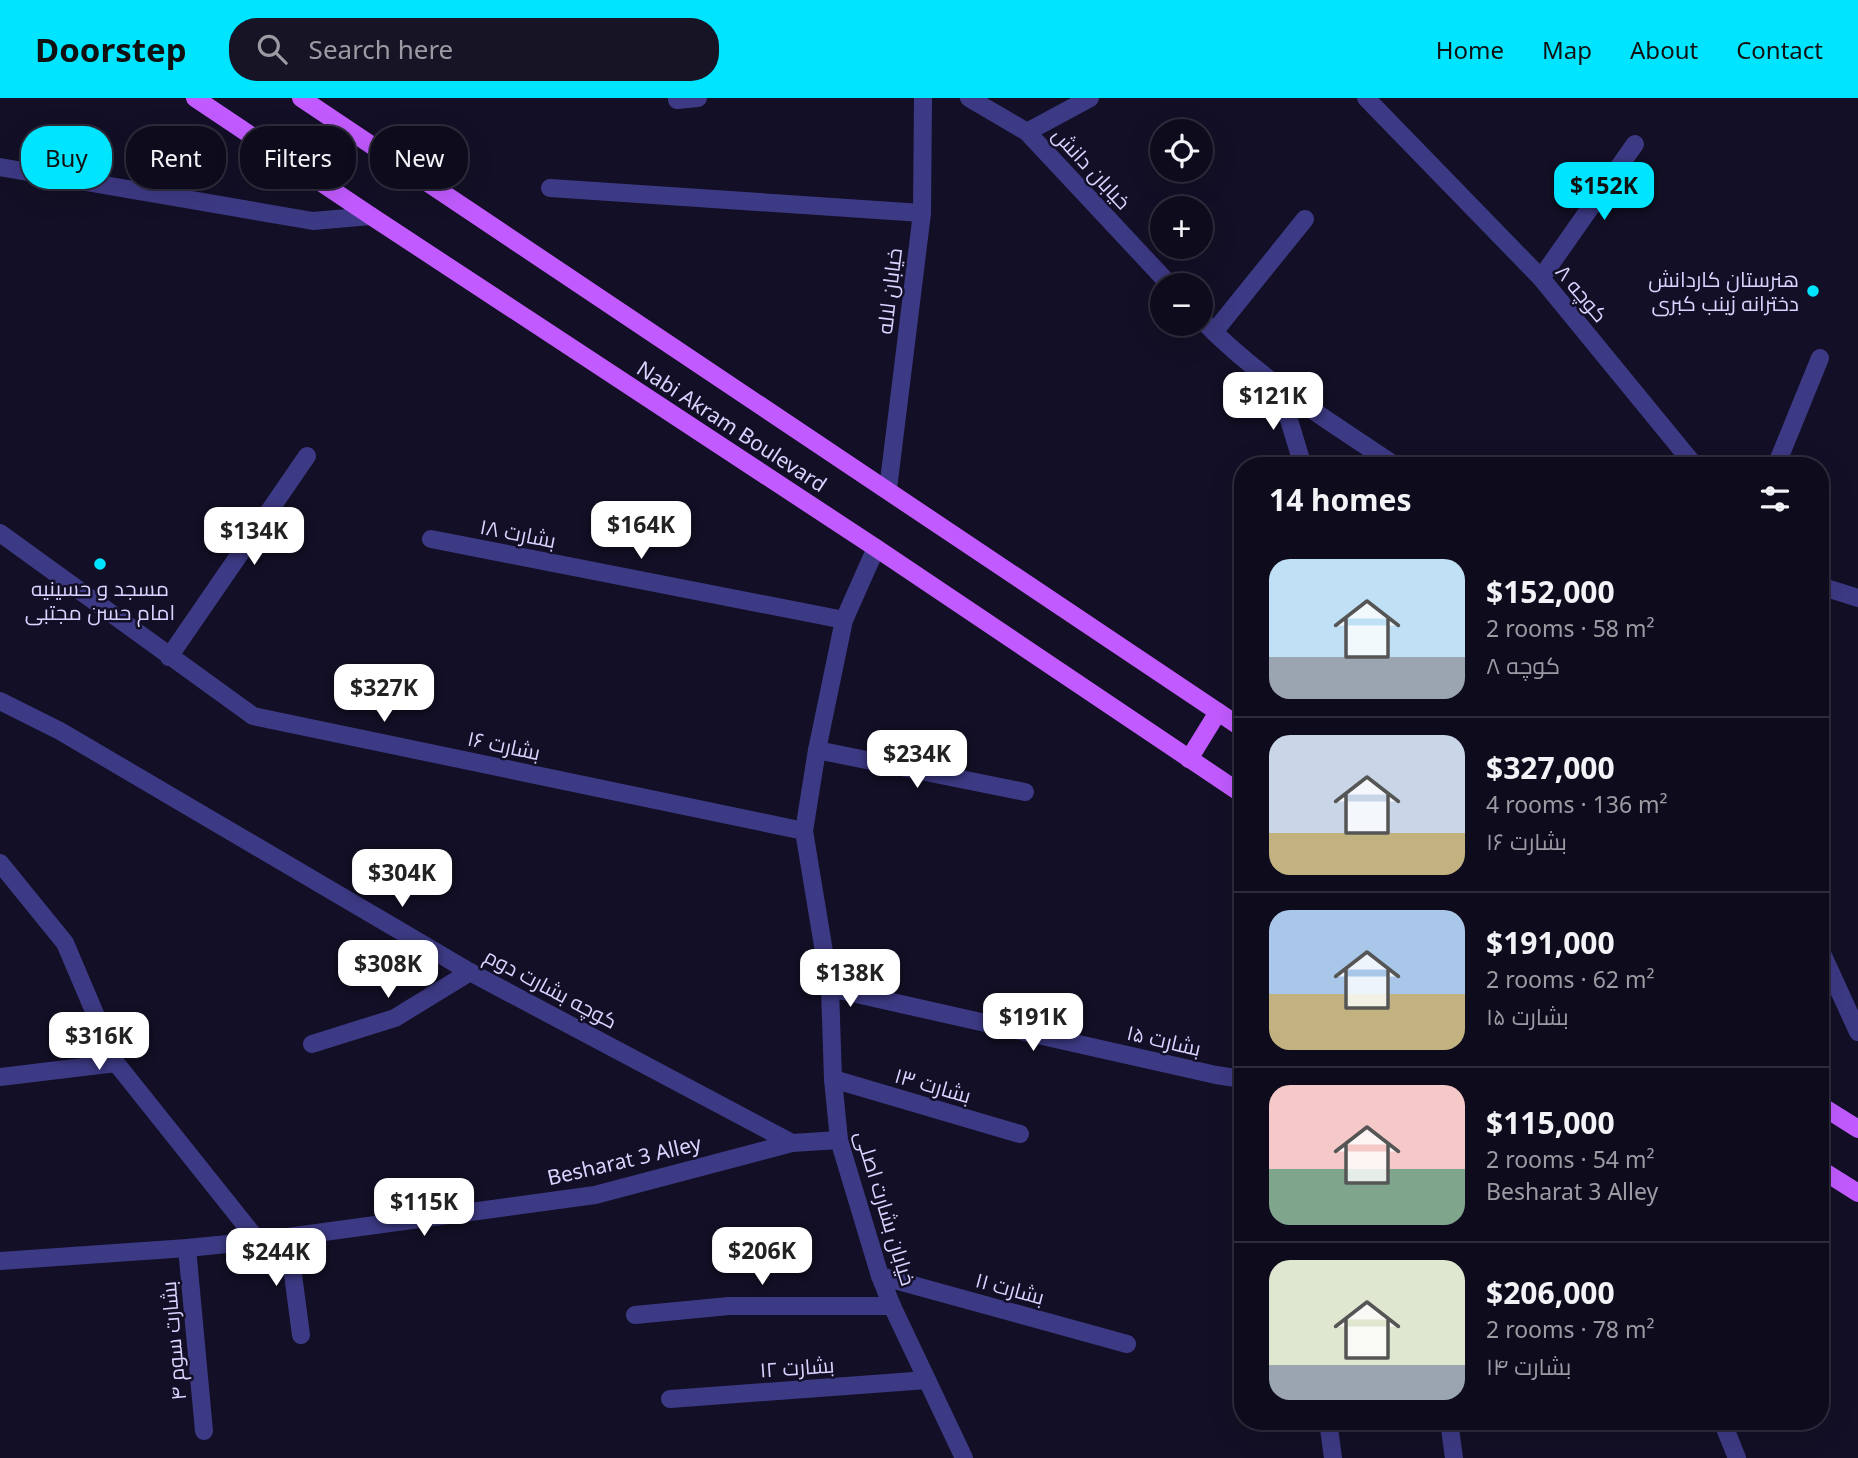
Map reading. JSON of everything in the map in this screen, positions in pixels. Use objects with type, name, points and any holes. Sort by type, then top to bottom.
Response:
[{"type":"main road","name":"Nabi Akram Boulevard","points":[[195,98],[876,548],[1234,789]]},
{"type":"main road","name":"Nabi Akram Boulevard","points":[[301,98],[1234,723]]},
{"type":"main road","points":[[1189,760],[1218,712]]},
{"type":"main road","points":[[1829,1111],[1858,1129]]},
{"type":"main road","points":[[1829,1175],[1858,1193]]},
{"type":"street","points":[[677,100],[698,98]]},
{"type":"street","name":"خیابان لاله","points":[[887,489],[922,213],[923,98]]},
{"type":"street","name":"خیابان دانش","points":[[969,98],[1027,132],[1159,273]]},
{"type":"street","points":[[1027,132],[1090,98]]},
{"type":"street","name":"کوچه ۸","points":[[1366,98],[1541,278],[1688,457]]},
{"type":"street","points":[[1541,278],[1635,144]]},
{"type":"street","points":[[0,167],[313,221],[371,216]]},
{"type":"street","points":[[550,188],[922,213]]},
{"type":"street","points":[[1305,219],[1214,332],[1279,387],[1383,457]]},
{"type":"street","points":[[1780,457],[1819,358]]},
{"type":"street","points":[[1279,387],[1300,457]]},
{"type":"street","points":[[169,657],[307,456]]},
{"type":"street","name":"بشارت ۱۶","points":[[0,533],[253,716],[804,831]]},
{"type":"street","name":"بشارت ۱۸","points":[[431,539],[844,620]]},
{"type":"street","name":"خیابان بشارت اصلی","points":[[876,548],[844,620],[817,750],[804,831],[830,988],[833,1079],[839,1140],[880,1276],[964,1458]]},
{"type":"street","points":[[1829,589],[1858,598]]},
{"type":"street","name":"کوچه بشارت دوم","points":[[0,701],[60,731],[470,972],[792,1143]]},
{"type":"street","points":[[817,750],[1026,792]]},
{"type":"street","points":[[0,863],[65,943],[116,1063],[258,1241]]},
{"type":"street","points":[[1829,969],[1858,1032]]},
{"type":"street","points":[[312,1044],[395,1018],[470,972]]},
{"type":"street","name":"بشارت ۱۵","points":[[830,988],[1234,1078]]},
{"type":"street","points":[[0,1077],[116,1063]]},
{"type":"street","name":"بشارت ۱۳","points":[[833,1079],[1020,1134]]},
{"type":"street","name":"Besharat 3 Alley","points":[[0,1261],[258,1241],[595,1195],[792,1143],[839,1140]]},
{"type":"street","points":[[289,1237],[301,1335]]},
{"type":"street","name":"بشارت سوم ۴","points":[[187,1248],[204,1431]]},
{"type":"street","name":"بشارت ۱۱","points":[[880,1276],[1127,1344]]},
{"type":"street","points":[[635,1315],[729,1306],[892,1306]]},
{"type":"street","name":"بشارت ۱۲","points":[[670,1399],[928,1380]]},
{"type":"street","points":[[1328,1430],[1330,1457]]},
{"type":"street","points":[[1450,1430],[1454,1458]]},
{"type":"street","points":[[1726,1430],[1737,1458]]},
{"type":"place","name":"هنرستان کاردانش دخترانه زینب کبری","points":[[1813,291]]},
{"type":"place","name":"مسجد و حسینیه امام حسن مجتبی","points":[[100,564]]}]
